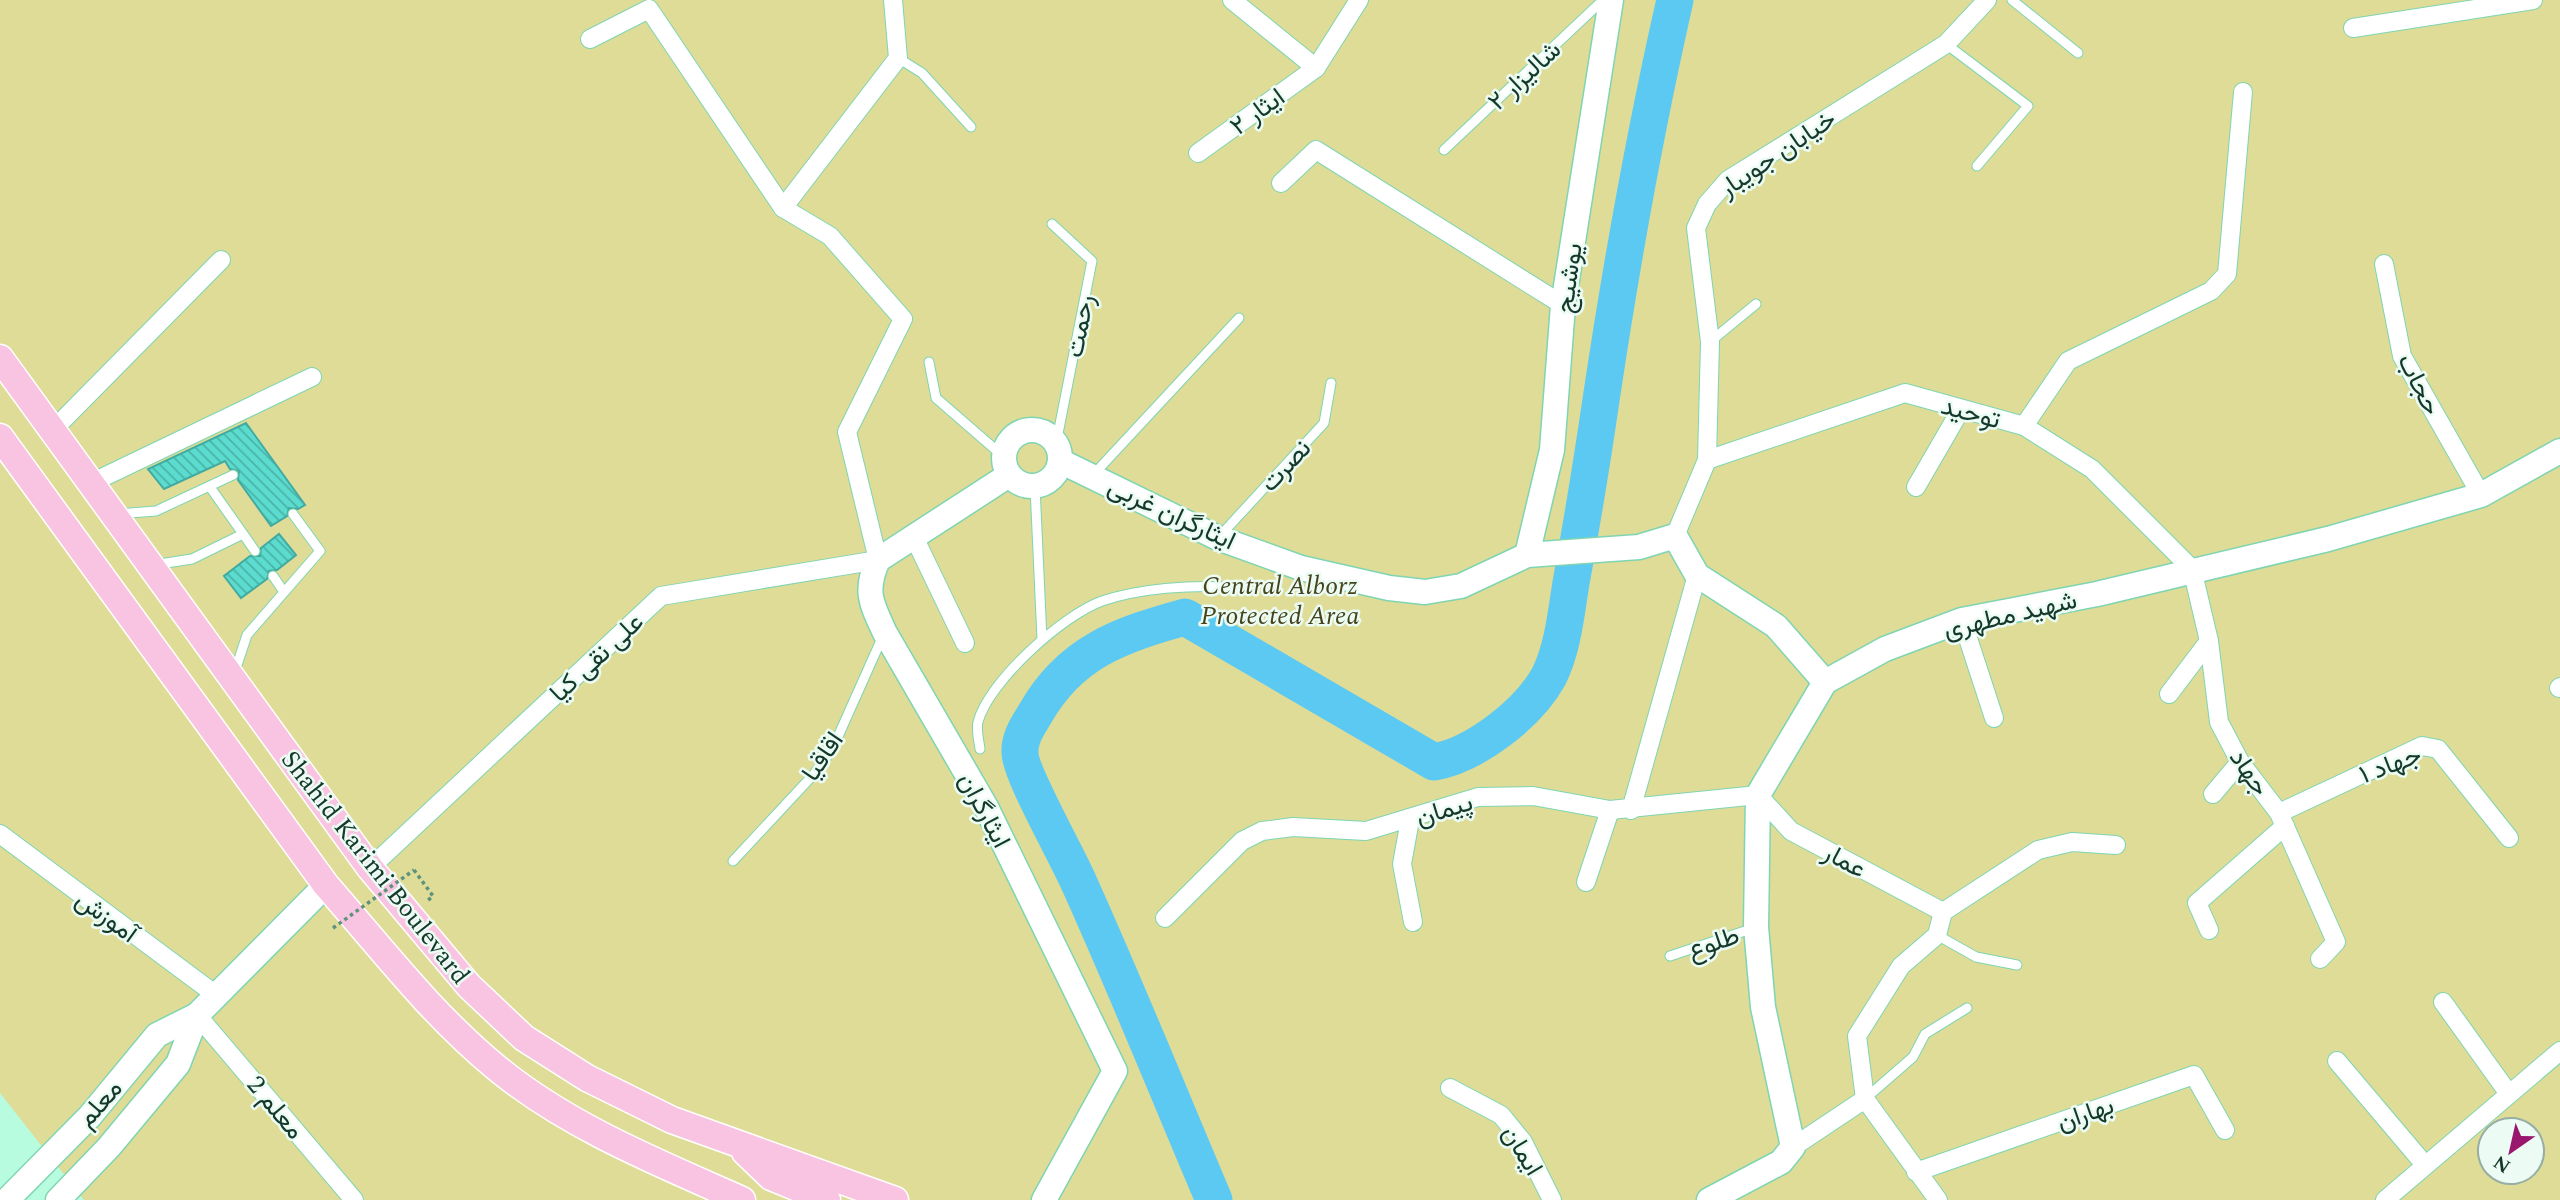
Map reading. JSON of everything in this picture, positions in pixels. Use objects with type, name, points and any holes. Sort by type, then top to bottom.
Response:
[{"type":"main road","name":"Shahid Karimi Boulevard","points":[[0,358],[370,868],[470,986],[524,1038],[587,1078],[672,1120],[895,1200]]},
{"type":"main road","name":"Shahid Karimi Boulevard","points":[[0,437],[326,885],[372,942],[438,1014],[498,1070],[576,1120],[649,1158],[742,1200]]},
{"type":"main road","points":[[738,1145],[771,1177],[827,1200]]},
{"type":"street","points":[[783,208],[898,58],[893,0]]},
{"type":"street","points":[[1232,0],[1316,68],[1359,0]]},
{"type":"street","name":"یوشیج","points":[[1533,554],[1552,450],[1563,305],[1611,0]]},
{"type":"street","name":"خیابان جویبار","points":[[1675,536],[1707,460],[1710,342],[1696,228],[1707,204],[1728,180],[1946,44],[1987,0]]},
{"type":"street","points":[[2353,28],[2533,0]]},
{"type":"street","points":[[590,39],[649,9],[783,208],[830,236],[903,319],[847,432],[877,560],[914,537],[1007,466],[1010,441],[1025,431],[1046,434],[1058,452],[1052,478],[1035,486],[1025,486],[1007,466]]},
{"type":"street","name":"ایثار ۲","points":[[1198,153],[1316,68]]},
{"type":"street","points":[[2024,426],[2068,361],[2211,291],[2227,274],[2243,92]]},
{"type":"street","points":[[1281,183],[1316,150],[1563,305]]},
{"type":"street","points":[[52,430],[221,260]]},
{"type":"street","name":"حجاب","points":[[2384,264],[2402,356],[2481,495]]},
{"type":"street","points":[[89,484],[312,377]]},
{"type":"street","name":"توحید","points":[[1707,460],[1905,393],[1960,411],[2024,426],[2092,469],[2192,569]]},
{"type":"street","points":[[1916,487],[1960,411]]},
{"type":"street","name":"شهید مطهری","points":[[1825,682],[1885,649],[1962,620],[2097,594],[2192,569],[2328,539],[2481,495],[2560,451]]},
{"type":"street","name":"ایثارگران غربی","points":[[1058,452],[1093,475],[1218,538],[1301,568],[1390,588],[1425,592],[1461,586],[1533,554]]},
{"type":"street","points":[[1533,554],[1639,547],[1675,536],[1697,575],[1776,626],[1825,682],[1758,795],[1756,928],[1763,1007],[1793,1147]]},
{"type":"street","points":[[914,537],[965,643]]},
{"type":"street","name":"ایثارگران","points":[[877,560],[869,581],[872,604],[885,633],[986,807],[1115,1071],[1044,1200]]},
{"type":"street","name":"علی نقی کیا","points":[[370,868],[661,596],[877,560]]},
{"type":"street","name":"جهاد","points":[[2192,569],[2209,641],[2219,722],[2240,762],[2282,820],[2336,942],[2320,959]]},
{"type":"street","points":[[1632,810],[1697,575]]},
{"type":"street","points":[[1962,620],[1994,718]]},
{"type":"street","points":[[2169,694],[2209,641]]},
{"type":"street","name":"جهاد ۱","points":[[2209,930],[2197,903],[2282,820],[2422,746],[2438,749],[2509,838]]},
{"type":"street","points":[[2213,794],[2240,762]]},
{"type":"street","name":"پیمان","points":[[1165,918],[1242,841],[1262,831],[1293,827],[1366,831],[1479,797],[1533,796],[1610,810],[1632,810],[1758,795]]},
{"type":"street","name":"عمار","points":[[1758,795],[1791,831],[1943,912]]},
{"type":"street","points":[[1586,882],[1610,810]]},
{"type":"street","points":[[1409,820],[1402,864],[1413,922]]},
{"type":"street","name":"آموزش","points":[[0,834],[216,995]]},
{"type":"street","points":[[1938,1200],[1865,1099],[1857,1036],[1901,966],[1937,935],[1943,912],[2038,850],[2072,842],[2116,845]]},
{"type":"street","name":"معلم","points":[[6,1200],[90,1116],[157,1035],[197,1015],[326,885]]},
{"type":"street","points":[[2443,1002],[2509,1094]]},
{"type":"street","name":"معلم","points":[[58,1200],[109,1147],[178,1064],[197,1015]]},
{"type":"street","name":"معلم 2","points":[[197,1015],[354,1200]]},
{"type":"street","points":[[2385,1200],[2560,1051]]},
{"type":"street","points":[[2337,1061],[2425,1165]]},
{"type":"street","name":"بهاران","points":[[1916,1172],[2194,1075],[2225,1130]]},
{"type":"street","name":"ایمان","points":[[1450,1088],[1501,1115],[1523,1142],[1552,1200]]},
{"type":"street","points":[[1709,1200],[1781,1162],[1793,1147],[1865,1099]]},
{"type":"lane","name":"شالیزار ۲","points":[[1444,150],[1603,0]]},
{"type":"lane","points":[[2012,0],[2078,53]]},
{"type":"lane","points":[[1946,44],[2028,106],[1977,166]]},
{"type":"lane","points":[[898,58],[922,73],[971,127]]},
{"type":"lane","name":"رحمت","points":[[1052,224],[1092,261],[1058,452]]},
{"type":"lane","points":[[1710,342],[1756,304]]},
{"type":"lane","points":[[1093,475],[1239,318]]},
{"type":"lane","points":[[929,362],[936,398],[1007,466]]},
{"type":"lane","name":"نصرت","points":[[1218,538],[1324,423],[1331,383]]},
{"type":"lane","points":[[112,515],[156,511],[233,475]]},
{"type":"lane","points":[[1035,486],[1042,639]]},
{"type":"lane","points":[[210,487],[255,551]]},
{"type":"lane","points":[[232,679],[247,635],[320,551],[293,514]]},
{"type":"lane","points":[[149,566],[192,559],[243,534]]},
{"type":"lane","points":[[273,576],[284,592]]},
{"type":"lane","points":[[981,749],[976,725],[988,695],[1042,639],[1101,601],[1187,585],[1230,587]]},
{"type":"lane","name":"اقاقیا","points":[[733,861],[814,774],[832,750],[885,633]]},
{"type":"lane","name":"طلوع","points":[[1670,956],[1756,928]]},
{"type":"lane","points":[[1937,935],[1976,957],[2017,965]]},
{"type":"lane","points":[[1865,1099],[1913,1057],[1925,1034],[1967,1009]]},
{"type":"path","points":[[333,929],[414,870],[433,896]]},
{"type":"green space","name":"Central Alborz Protected Area","points":[[0,0],[2560,0],[2560,1200],[84,1200],[0,1093]]},
{"type":"building","points":[[246,423],[305,505],[298,509],[289,508],[287,516],[271,526],[238,480],[239,471],[230,469],[225,461],[164,489],[148,469]]},
{"type":"building","points":[[279,534],[296,555],[277,570],[269,571],[267,579],[241,598],[224,576],[250,556],[260,556],[261,548]]},
{"type":"waterway","points":[[1214,1200],[1131,1001],[1028,778],[1020,753],[1022,737],[1049,693],[1064,675],[1081,661],[1118,639],[1185,617],[1434,762],[1450,758],[1483,741],[1515,718],[1528,704],[1549,676],[1558,654],[1587,492],[1625,249],[1675,0]]}]
